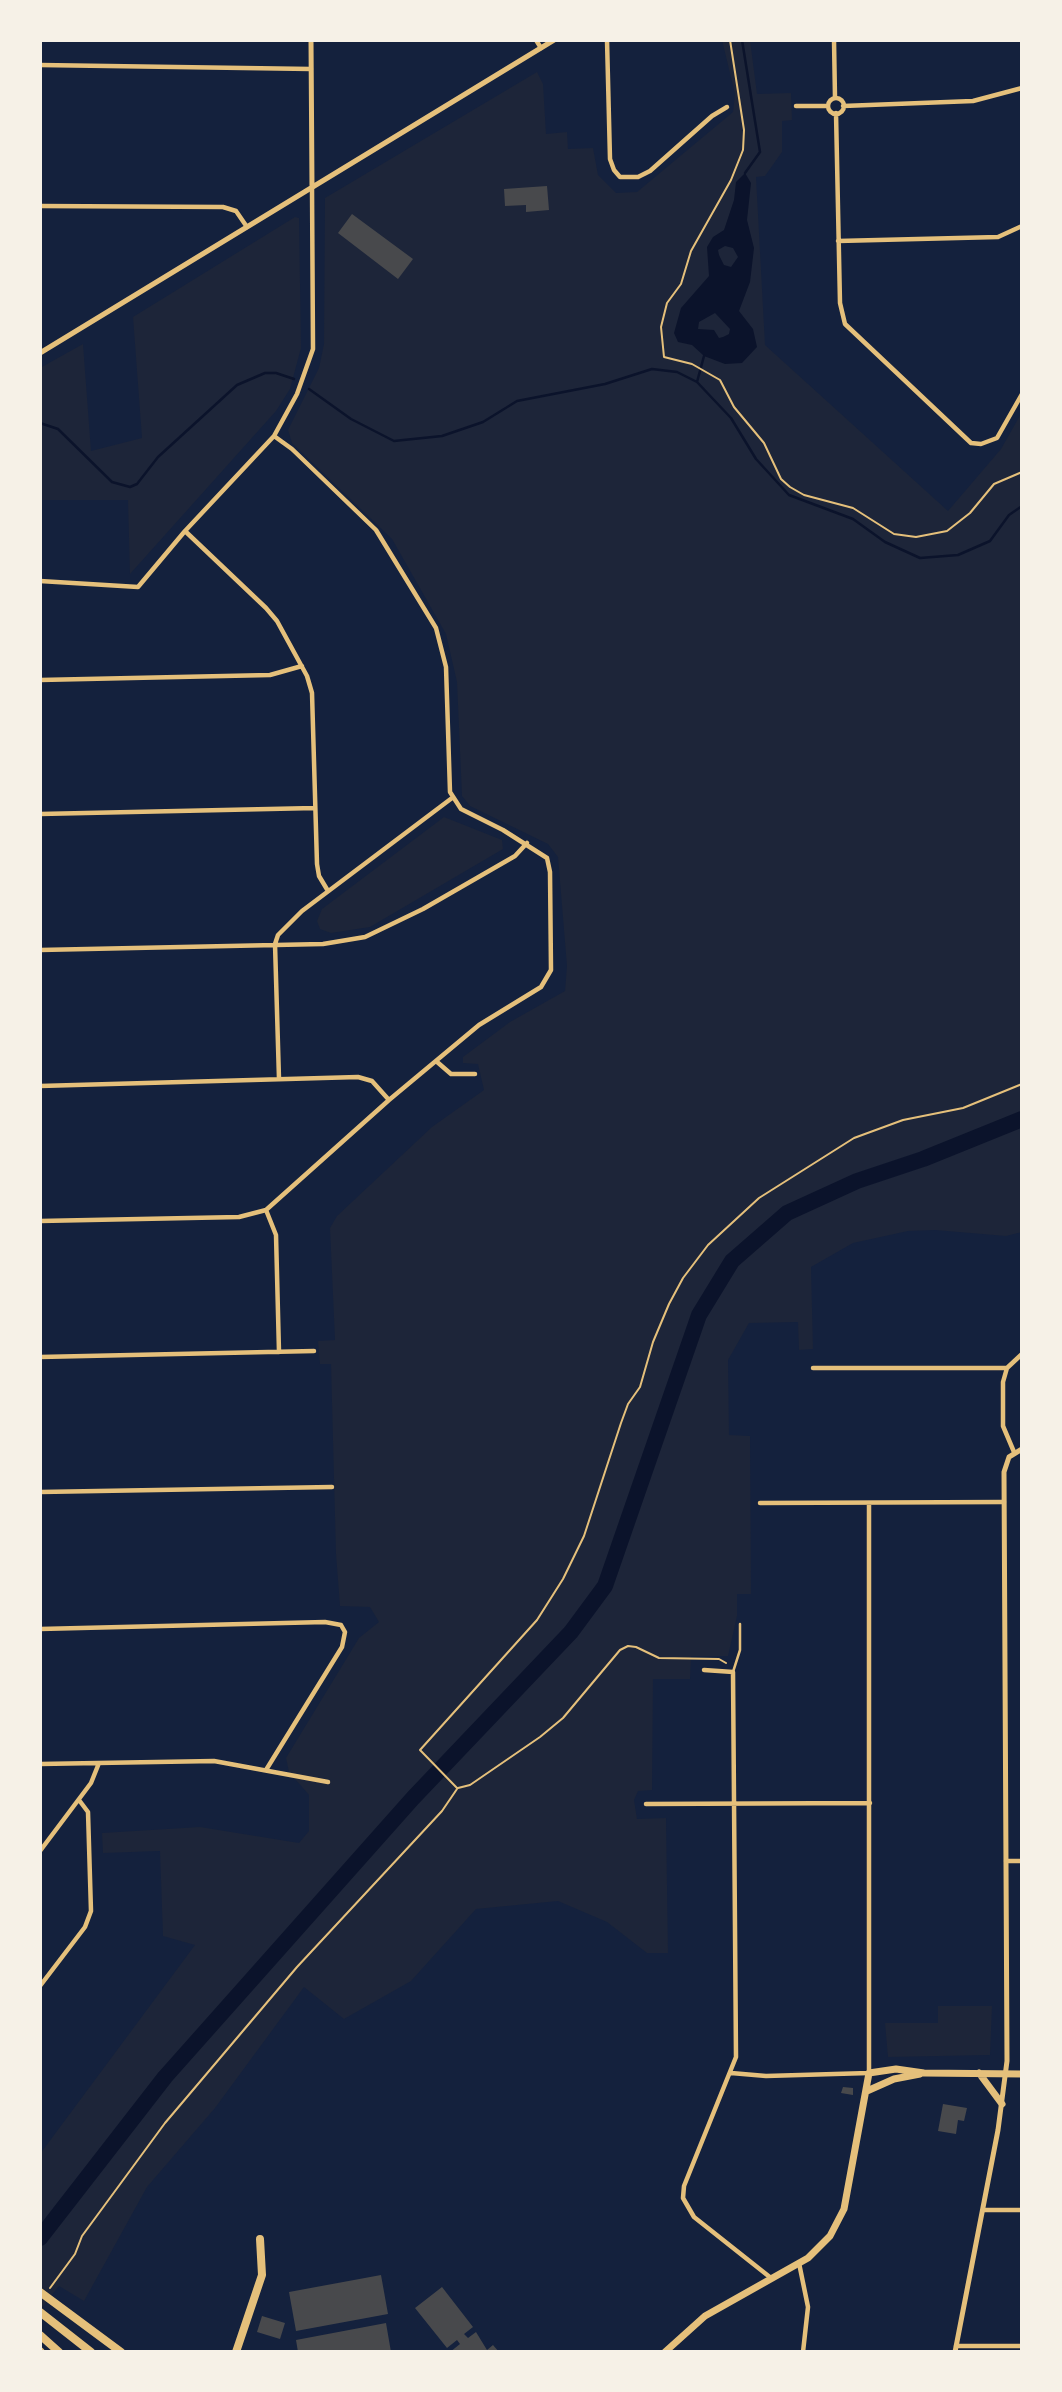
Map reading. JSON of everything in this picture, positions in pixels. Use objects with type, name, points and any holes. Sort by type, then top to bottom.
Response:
[{"type":"highway","points":[[236,2352],[262,2275],[260,2238]]},
{"type":"highway","points":[[45,2294],[121,2352]]},
{"type":"highway","points":[[40,2312],[91,2352]]},
{"type":"highway","points":[[40,2335],[59,2352]]},
{"type":"main road","points":[[665,2352],[705,2316],[799,2263],[822,2246],[841,2218],[869,2073],[896,2069],[924,2073],[1022,2074]]},
{"type":"main road","points":[[867,2091],[894,2079],[924,2073]]},
{"type":"main road","points":[[979,2073],[1002,2104]]},
{"type":"street","points":[[40,580],[135,588],[274,436],[297,394],[313,349],[311,40]]},
{"type":"street","points":[[536,40],[541,48]]},
{"type":"street","points":[[40,354],[554,40]]},
{"type":"street","points":[[607,40],[611,159],[614,170],[620,177],[638,177],[650,171],[717,111],[727,107]]},
{"type":"street","points":[[828,106],[835,98],[834,40]]},
{"type":"street","points":[[40,65],[311,69]]},
{"type":"street","points":[[1022,88],[973,101],[843,106],[836,113],[840,303],[845,324],[968,440],[978,444],[997,438],[1022,394]]},
{"type":"street","points":[[835,98],[842,101],[843,106]]},
{"type":"street","points":[[796,106],[828,106],[836,113]]},
{"type":"street","points":[[40,206],[223,207],[236,211],[247,227]]},
{"type":"street","points":[[838,241],[999,237],[1022,226]]},
{"type":"street","points":[[40,1221],[239,1217],[267,1210],[436,1061],[498,1011],[545,984],[552,965],[549,863],[542,853],[527,843],[461,809],[452,797],[447,780],[446,667],[436,628],[376,530],[292,449],[274,436]]},
{"type":"street","points":[[185,531],[266,608],[302,666],[312,693],[318,870],[328,891]]},
{"type":"street","points":[[40,680],[270,675],[302,666]]},
{"type":"street","points":[[279,1079],[275,944],[278,935],[328,891],[452,797]]},
{"type":"street","points":[[40,814],[316,808]]},
{"type":"street","points":[[40,950],[323,944],[372,934],[515,856],[527,843]]},
{"type":"street","points":[[436,1061],[451,1074],[475,1074]]},
{"type":"street","points":[[40,1086],[362,1078],[377,1085],[389,1100]]},
{"type":"street","points":[[267,1210],[276,1235],[279,1352]]},
{"type":"street","points":[[40,1357],[314,1351]]},
{"type":"street","points":[[1014,1452],[1003,1426],[1003,1382],[1007,1368],[1022,1354]]},
{"type":"street","points":[[813,1368],[1007,1368]]},
{"type":"street","points":[[1022,1449],[1014,1452],[1005,1464],[1004,1502],[1006,2074],[983,2210],[955,2349],[1022,2346]]},
{"type":"street","points":[[40,1493],[332,1487]]},
{"type":"street","points":[[760,1503],[1004,1502]]},
{"type":"street","points":[[731,2073],[766,2076],[869,2073],[869,1504]]},
{"type":"street","points":[[40,1629],[337,1623],[344,1628],[342,1647],[266,1770]]},
{"type":"street","points":[[704,1670],[733,1672],[736,2057],[687,2179],[683,2198],[694,2217],[772,2278]]},
{"type":"street","points":[[40,1764],[202,1761],[328,1782]]},
{"type":"street","points":[[40,1851],[91,1783],[99,1763]]},
{"type":"street","points":[[40,1986],[85,1927],[91,1911],[88,1812],[79,1800]]},
{"type":"street","points":[[646,1804],[870,1803]]},
{"type":"street","points":[[1006,1861],[1022,1861]]},
{"type":"street","points":[[983,2210],[1022,2210]]},
{"type":"street","points":[[799,2263],[808,2307],[803,2352]]},
{"type":"lane","points":[[733,1672],[740,1650],[740,1623]]},
{"type":"path","points":[[730,40],[744,130],[743,150],[731,180],[691,251],[686,275],[667,303],[661,327],[664,357],[692,364],[720,380],[734,407],[764,443],[781,479],[804,495],[853,508],[894,534],[916,537],[947,531],[970,513],[994,484],[1022,472]]},
{"type":"path","points":[[457,1788],[420,1750],[428,1738],[530,1629],[563,1580],[584,1536],[621,1423],[628,1404],[640,1387],[664,1317],[683,1278],[708,1245],[759,1198],[854,1138],[903,1120],[964,1108],[1022,1084]]},
{"type":"path","points":[[45,2294],[75,2254],[82,2236],[166,2123],[297,1966],[442,1811],[457,1788],[470,1785],[563,1718],[620,1650],[628,1646],[659,1658],[719,1660],[725,1662],[733,1672]]},
{"type":"shaded area","points":[[722,40],[750,40],[757,94],[791,93],[792,120],[782,121],[782,152],[765,176],[756,177],[765,345],[948,511],[1001,449],[1022,412],[1022,1232],[1006,1236],[935,1230],[908,1231],[853,1243],[811,1267],[813,1349],[799,1350],[798,1322],[749,1323],[728,1360],[729,1435],[750,1436],[751,1594],[737,1594],[737,1616],[728,1656],[691,1656],[690,1679],[653,1679],[652,1790],[638,1791],[634,1800],[637,1819],[666,1818],[668,1953],[647,1953],[607,1922],[558,1901],[476,1909],[411,1981],[344,2019],[304,1987],[215,2108],[147,2187],[84,2301],[59,2286],[40,2310],[40,2154],[195,1945],[163,1936],[160,1851],[103,1853],[102,1833],[200,1827],[299,1843],[309,1831],[309,1795],[289,1772],[286,1758],[359,1638],[379,1622],[370,1607],[340,1606],[331,1364],[320,1364],[318,1341],[335,1340],[330,1228],[337,1216],[432,1127],[484,1090],[478,1064],[463,1063],[463,1057],[510,1022],[565,991],[567,966],[558,857],[548,844],[470,806],[462,796],[457,682],[446,634],[392,539],[292,443],[288,430],[319,368],[324,344],[325,198],[537,72],[543,84],[546,134],[567,132],[568,149],[593,148],[598,175],[616,193],[637,192],[733,112],[735,94]]},
{"type":"shaded area","points":[[745,173],[751,183],[747,220],[754,248],[750,282],[739,311],[753,329],[757,347],[742,363],[725,364],[704,356],[692,345],[678,342],[674,333],[681,308],[709,276],[707,247],[713,237],[724,230],[734,200],[736,182]],"holes":[[[725,246],[733,248],[738,257],[731,267],[724,265],[719,255],[718,250]],[[715,313],[730,329],[729,334],[719,338],[714,330],[698,329],[699,322]]]},
{"type":"shaded area","points":[[295,217],[299,218],[301,348],[290,389],[276,411],[130,574],[128,500],[40,500],[40,368],[83,344],[91,451],[142,438],[133,317]]},
{"type":"shaded area","points":[[444,817],[502,840],[503,849],[370,927],[331,933],[320,929],[317,921],[322,909]]},
{"type":"shaded area","points":[[938,2006],[992,2006],[990,2055],[888,2057],[885,2023],[938,2023]]},
{"type":"building","points":[[547,186],[549,210],[526,212],[526,205],[505,206],[504,189]]},
{"type":"building","points":[[352,214],[413,259],[398,279],[338,233]]},
{"type":"building","points":[[843,2087],[853,2088],[853,2095],[841,2093]]},
{"type":"building","points":[[943,2104],[967,2108],[964,2121],[958,2120],[956,2134],[938,2131]]},
{"type":"building","points":[[381,2275],[388,2314],[296,2331],[289,2292]]},
{"type":"building","points":[[442,2287],[473,2327],[464,2334],[468,2338],[476,2332],[487,2350],[493,2345],[499,2352],[450,2352],[460,2344],[457,2340],[447,2348],[415,2308]]},
{"type":"building","points":[[262,2316],[285,2323],[280,2339],[257,2332]]},
{"type":"building","points":[[386,2323],[391,2352],[298,2352],[296,2340]]},
{"type":"waterway","points":[[742,40],[760,152],[745,173]]},
{"type":"waterway","points":[[697,382],[704,356]]},
{"type":"waterway","points":[[309,389],[351,419],[394,441],[442,436],[483,422],[517,401],[605,384],[652,369],[677,372],[697,382],[731,418],[756,459],[789,495],[853,519],[885,542],[920,558],[958,555],[990,541],[1009,515],[1022,506]]},
{"type":"waterway","points":[[40,423],[58,429],[112,482],[130,487],[137,484],[158,457],[237,385],[265,373],[276,373],[294,379]]},
{"type":"waterway","points":[[40,2238],[165,2077],[413,1798],[571,1632],[605,1586],[699,1315],[732,1261],[787,1213],[857,1181],[923,1159],[1022,1119]]}]
